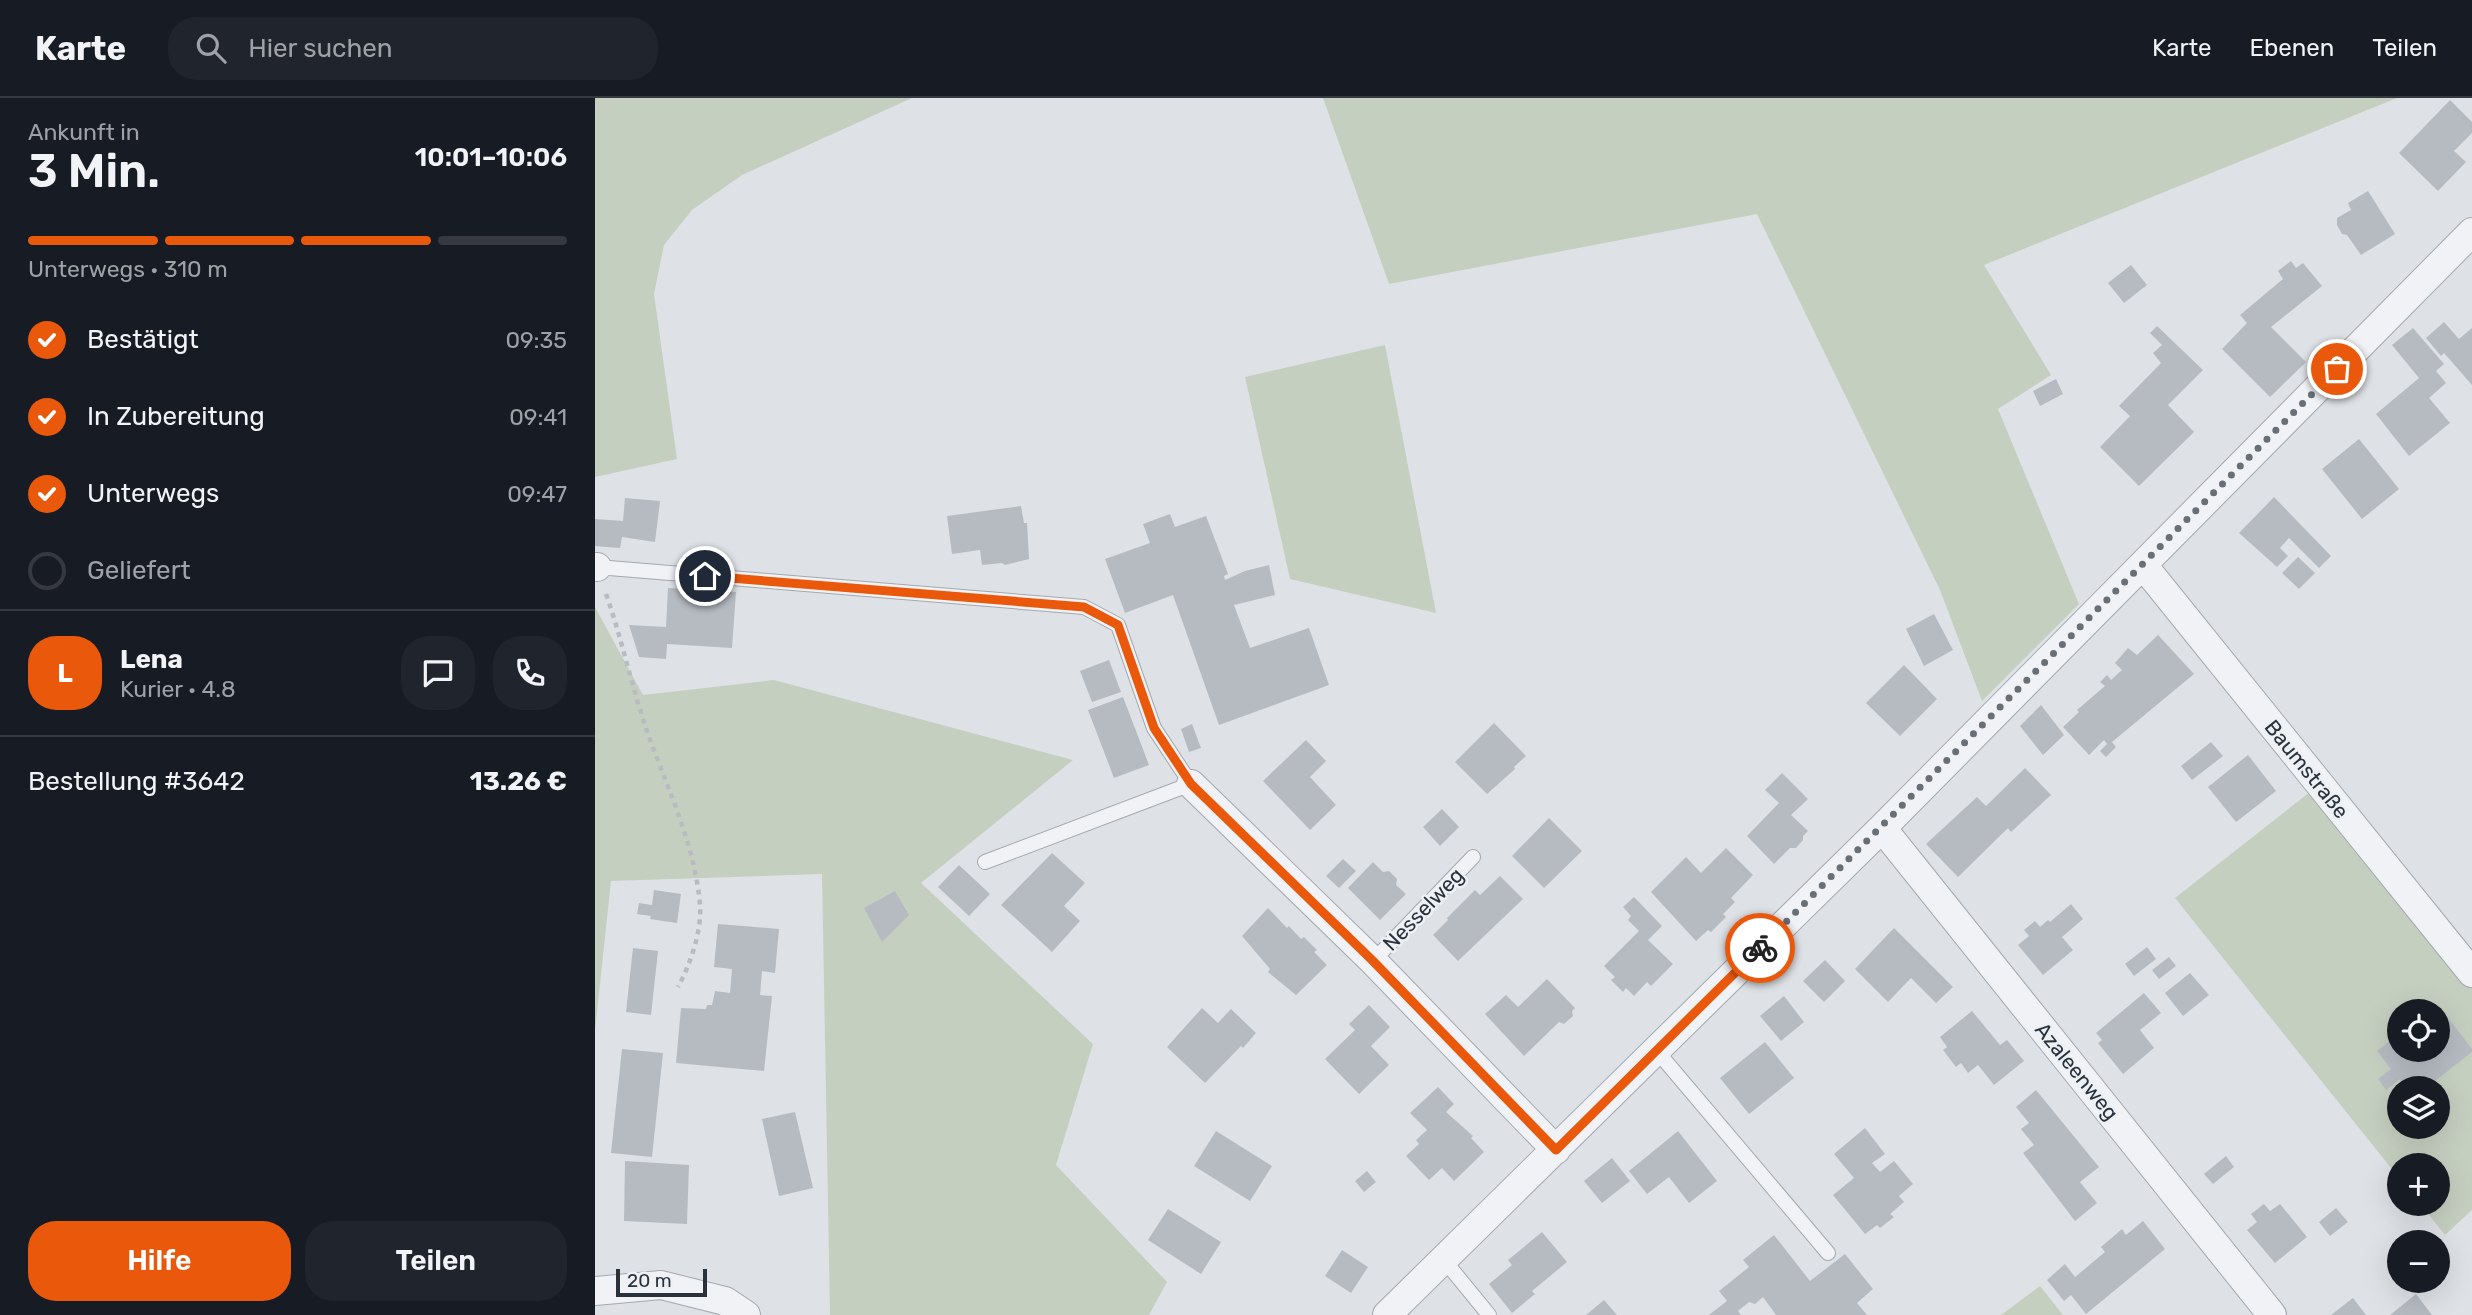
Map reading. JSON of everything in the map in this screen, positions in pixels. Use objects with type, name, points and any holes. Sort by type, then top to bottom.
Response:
[{"type":"street","points":[[1387,1315],[1882,828],[2472,232]]},
{"type":"street","name":"Baumstraße","points":[[2143,565],[2472,973]]},
{"type":"street","name":"Nesselweg","points":[[1191,784],[1373,961],[1556,1150]]},
{"type":"street","name":"Azaleenweg","points":[[1882,828],[2272,1315]]},
{"type":"street","points":[[595,1291],[661,1285],[725,1301],[746,1315]]},
{"type":"lane","name":"Nesselweg","points":[[596,567],[1084,607],[1118,625],[1154,728],[1191,784]]},
{"type":"lane","points":[[985,862],[1191,784]]},
{"type":"lane","name":"Nesselweg","points":[[1373,961],[1473,857]]},
{"type":"lane","points":[[1657,1050],[1828,1253]]},
{"type":"lane","points":[[1444,1260],[1489,1315]]},
{"type":"path","points":[[596,567],[695,873],[700,909],[690,963],[678,987]]},
{"type":"green space","points":[[595,98],[912,98],[742,175],[692,210],[664,245],[654,294],[677,459],[595,477]]},
{"type":"green space","points":[[1323,98],[2397,98],[1984,265],[2051,375],[1998,409],[2079,604],[1982,701],[1940,590],[1757,214],[1389,284]]},
{"type":"green space","points":[[1385,345],[1436,613],[1290,579],[1245,377]]},
{"type":"green space","points":[[595,607],[643,695],[774,680],[1073,760],[921,883],[1093,1044],[1056,1165],[1167,1282],[1149,1315],[830,1315],[822,874],[611,881],[595,1031]]},
{"type":"green space","points":[[2324,781],[2472,972],[2472,1210],[2450,1230],[2441,1230],[2430,1216],[2450,1216],[2450,1153],[2387,1153],[2387,1163],[2175,898]]},
{"type":"green space","points":[[2040,1286],[2063,1315],[2001,1315]]},
{"type":"building","points":[[2450,100],[2472,122],[2472,133],[2454,151],[2466,162],[2438,191],[2399,153]]},
{"type":"building","points":[[2368,191],[2395,234],[2361,255],[2347,235],[2342,234],[2337,218],[2351,210],[2348,203]]},
{"type":"building","points":[[2291,261],[2296,268],[2303,263],[2322,286],[2271,327],[2306,362],[2270,397],[2222,349],[2247,323],[2240,315],[2283,279],[2278,271]]},
{"type":"building","points":[[2131,265],[2147,285],[2124,303],[2108,283]]},
{"type":"building","points":[[2444,322],[2459,339],[2472,328],[2472,385],[2444,353],[2441,356],[2426,338]]},
{"type":"building","points":[[2157,326],[2203,370],[2168,405],[2194,432],[2139,486],[2100,447],[2130,416],[2119,406],[2161,363],[2153,353],[2162,345],[2150,333]]},
{"type":"building","points":[[2413,328],[2444,364],[2436,371],[2446,383],[2429,398],[2450,423],[2409,456],[2376,414],[2419,378],[2392,345]]},
{"type":"building","points":[[2056,379],[2063,394],[2040,406],[2033,391]]},
{"type":"building","points":[[2359,439],[2399,489],[2362,519],[2322,469]]},
{"type":"building","points":[[2274,497],[2331,556],[2319,568],[2289,538],[2280,548],[2288,556],[2277,567],[2239,533]]},
{"type":"building","points":[[625,498],[660,501],[655,542],[622,537],[620,548],[595,546],[595,519],[623,521]]},
{"type":"building","points":[[1021,506],[1024,523],[1027,523],[1029,559],[1005,565],[982,565],[980,550],[952,554],[947,516]]},
{"type":"building","points":[[1170,514],[1175,527],[1206,516],[1228,574],[1224,576],[1225,580],[1269,565],[1275,595],[1234,605],[1250,648],[1309,628],[1329,685],[1219,725],[1173,595],[1125,613],[1105,559],[1150,543],[1143,524]]},
{"type":"building","points":[[2298,557],[2315,573],[2299,589],[2282,573]]},
{"type":"building","points":[[668,588],[736,592],[732,648],[667,644],[666,659],[639,657],[629,625],[666,627]]},
{"type":"building","points":[[1934,614],[1953,650],[1924,666],[1906,629]]},
{"type":"building","points":[[2158,635],[2194,674],[2112,742],[2116,747],[2106,757],[2100,751],[2107,744],[2104,740],[2089,755],[2063,727],[2079,712],[2077,710],[2105,686],[2100,682],[2107,675],[2111,680],[2122,670],[2115,663],[2128,648],[2137,655]]},
{"type":"building","points":[[1109,660],[1121,692],[1092,702],[1080,671]]},
{"type":"building","points":[[1904,665],[1937,699],[1900,736],[1866,703]]},
{"type":"building","points":[[1123,697],[1149,765],[1114,778],[1088,710]]},
{"type":"building","points":[[2041,705],[2064,735],[2043,755],[2020,726]]},
{"type":"building","points":[[1494,723],[1526,756],[1487,794],[1455,762]]},
{"type":"building","points":[[1192,724],[1201,748],[1189,752],[1181,729]]},
{"type":"building","points":[[1306,740],[1326,761],[1310,777],[1336,805],[1310,830],[1263,781]]},
{"type":"building","points":[[2211,742],[2223,756],[2192,780],[2181,766]]},
{"type":"building","points":[[2248,755],[2276,791],[2236,822],[2208,787]]},
{"type":"building","points":[[2025,768],[2051,795],[2011,832],[2008,828],[1958,877],[1926,844],[1977,797],[1986,806]]},
{"type":"building","points":[[1782,773],[1808,799],[1791,815],[1808,831],[1796,848],[1790,848],[1774,864],[1747,836],[1779,803],[1765,790]]},
{"type":"building","points":[[1442,809],[1459,827],[1440,846],[1423,827]]},
{"type":"building","points":[[1549,818],[1582,851],[1544,888],[1512,856]]},
{"type":"building","points":[[1726,848],[1753,875],[1731,898],[1735,902],[1723,914],[1726,917],[1711,932],[1708,930],[1696,941],[1651,892],[1686,857],[1701,873]]},
{"type":"building","points":[[1052,853],[1085,883],[1064,906],[1080,921],[1052,952],[1001,905]]},
{"type":"building","points":[[1343,859],[1356,871],[1339,888],[1326,876]]},
{"type":"building","points":[[1373,862],[1383,872],[1389,871],[1397,879],[1396,885],[1406,894],[1380,920],[1348,888]]},
{"type":"building","points":[[959,865],[990,894],[969,916],[938,887]]},
{"type":"building","points":[[1500,876],[1523,899],[1458,961],[1433,935],[1475,890],[1480,895]]},
{"type":"building","points":[[654,890],[681,894],[677,923],[637,914],[639,903],[652,905]]},
{"type":"building","points":[[895,891],[909,915],[882,942],[864,908]]},
{"type":"building","points":[[1634,897],[1662,926],[1648,940],[1673,964],[1651,986],[1647,982],[1634,996],[1626,988],[1623,992],[1611,980],[1615,977],[1604,966],[1639,931],[1628,920],[1631,916],[1623,907]]},
{"type":"building","points":[[2071,904],[2083,919],[2062,937],[2073,950],[2043,975],[2018,945],[2029,936],[2024,930],[2035,921],[2040,927]]},
{"type":"building","points":[[1268,908],[1287,928],[1289,926],[1301,939],[1304,937],[1327,965],[1296,995],[1268,972],[1270,969],[1242,936]]},
{"type":"building","points":[[718,924],[779,929],[775,973],[762,971],[760,995],[772,996],[764,1071],[676,1063],[681,1008],[706,1009],[707,1005],[712,1005],[715,991],[730,993],[732,969],[714,967]]},
{"type":"building","points":[[1894,928],[1953,987],[1936,1003],[1911,978],[1888,1002],[1855,969]]},
{"type":"building","points":[[2147,947],[2156,959],[2134,976],[2125,964]]},
{"type":"building","points":[[633,948],[658,951],[651,1015],[626,1012]]},
{"type":"building","points":[[2169,957],[2176,966],[2159,979],[2152,970]]},
{"type":"building","points":[[1825,960],[1845,981],[1824,1002],[1803,981]]},
{"type":"building","points":[[2190,973],[2209,995],[2183,1016],[2165,993]]},
{"type":"building","points":[[1547,979],[1575,1008],[1572,1011],[1573,1016],[1564,1024],[1559,1022],[1524,1056],[1485,1014],[1506,995],[1518,1007]]},
{"type":"building","points":[[2144,993],[2161,1013],[2140,1030],[2154,1048],[2123,1074],[2098,1043],[2102,1040],[2096,1033]]},
{"type":"building","points":[[1784,996],[1804,1022],[1781,1041],[1760,1016]]},
{"type":"building","points":[[1369,1005],[1390,1027],[1371,1046],[1389,1065],[1359,1094],[1325,1059],[1355,1030],[1349,1024]]},
{"type":"building","points":[[1202,1008],[1218,1023],[1231,1009],[1256,1033],[1205,1083],[1167,1047]]},
{"type":"building","points":[[1972,1011],[2000,1045],[2007,1040],[2024,1061],[1994,1085],[1978,1065],[1968,1073],[1961,1063],[1956,1067],[1943,1050],[1947,1047],[1940,1037]]},
{"type":"building","points":[[2450,1020],[2472,1049],[2472,1052],[2441,1076],[2387,1076],[2386,1090],[2378,1079],[2391,1069],[2377,1051],[2387,1043],[2387,1062],[2450,1062]]},
{"type":"building","points":[[1765,1042],[1794,1078],[1749,1114],[1720,1078]]},
{"type":"building","points":[[622,1049],[663,1053],[652,1157],[611,1153]]},
{"type":"building","points":[[1438,1087],[1454,1104],[1446,1112],[1473,1136],[1471,1138],[1484,1152],[1454,1181],[1442,1168],[1429,1180],[1406,1156],[1419,1144],[1416,1140],[1427,1130],[1410,1113]]},
{"type":"building","points":[[2036,1090],[2099,1167],[2080,1182],[2097,1203],[2075,1221],[2023,1153],[2034,1145],[2021,1129],[2029,1123],[2016,1107]]},
{"type":"building","points":[[795,1112],[813,1188],[779,1196],[762,1119]]},
{"type":"building","points":[[1865,1128],[1885,1154],[1872,1163],[1880,1172],[1894,1161],[1913,1184],[1899,1196],[1904,1202],[1890,1214],[1894,1217],[1880,1228],[1877,1225],[1865,1234],[1833,1195],[1854,1178],[1834,1154]]},
{"type":"building","points":[[1216,1131],[1272,1166],[1250,1201],[1194,1166]]},
{"type":"building","points":[[1678,1131],[1717,1181],[1689,1203],[1669,1177],[1647,1194],[1629,1171]]},
{"type":"building","points":[[2226,1156],[2234,1167],[2213,1184],[2204,1174]]},
{"type":"building","points":[[1612,1158],[1630,1181],[1602,1203],[1584,1181]]},
{"type":"building","points":[[625,1161],[689,1165],[687,1224],[624,1221]]},
{"type":"building","points":[[1367,1171],[1376,1182],[1364,1192],[1355,1181]]},
{"type":"building","points":[[2264,1204],[2270,1211],[2280,1204],[2307,1237],[2275,1263],[2247,1230],[2257,1222],[2251,1214]]},
{"type":"building","points":[[2336,1208],[2348,1222],[2330,1236],[2319,1222]]},
{"type":"building","points":[[1168,1209],[1221,1242],[1201,1274],[1148,1240]]},
{"type":"building","points":[[2143,1221],[2165,1249],[2086,1314],[2071,1295],[2064,1301],[2047,1280],[2065,1264],[2075,1277],[2105,1252],[2101,1247],[2122,1229],[2126,1235]]},
{"type":"building","points":[[1542,1232],[1567,1262],[1532,1291],[1535,1294],[1512,1313],[1489,1284],[1512,1265],[1508,1260]]},
{"type":"building","points":[[1774,1235],[1810,1281],[1845,1254],[1873,1289],[1857,1303],[1867,1315],[1776,1315],[1763,1297],[1755,1304],[1749,1302],[1738,1311],[1741,1315],[1709,1315],[1727,1301],[1719,1291],[1749,1267],[1743,1260]]},
{"type":"building","points":[[1342,1250],[1368,1267],[1351,1293],[1325,1276]]},
{"type":"building","points":[[2416,1294],[2432,1315],[2390,1315]]},
{"type":"building","points":[[2353,1298],[2366,1315],[2331,1315]]},
{"type":"building","points":[[1604,1300],[1617,1315],[1586,1315]]},
{"type":"way so far","points":[[1760,948],[2337,369]]},
{"type":"route","points":[[705,576],[1084,607],[1118,625],[1154,728],[1191,784],[1373,961],[1556,1150],[1760,948]]}]
